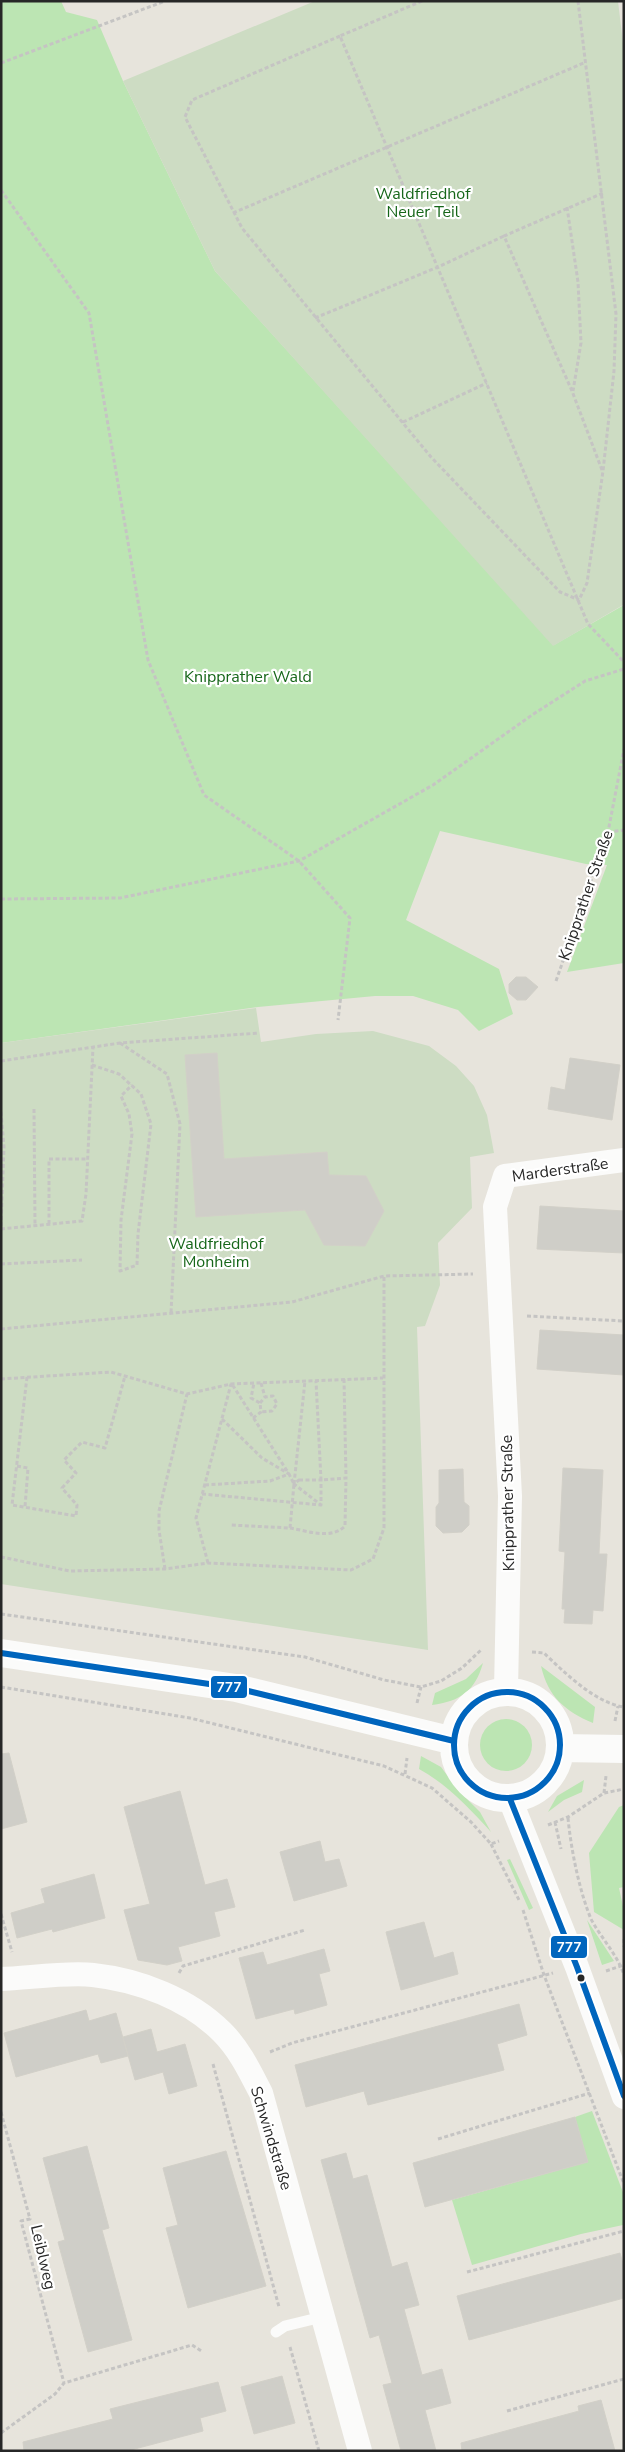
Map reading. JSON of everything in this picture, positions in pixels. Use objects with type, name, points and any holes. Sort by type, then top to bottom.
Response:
[{"type":"street","name":"Marderstraße","points":[[498,1274],[495,1208],[505,1176],[624,1160]]},
{"type":"street","name":"Knipprather Straße","points":[[498,1274],[510,1496],[506,1690]]},
{"type":"street","points":[[1,1653],[236,1688],[454,1741]]},
{"type":"street","points":[[506,1690],[524,1693],[540,1702],[551,1714],[559,1730],[560,1748],[556,1767],[545,1783],[529,1794],[510,1799],[492,1798],[475,1789],[463,1776],[455,1759],[454,1741],[458,1725],[466,1711],[476,1700],[491,1693],[506,1690]]},
{"type":"street","points":[[560,1748],[624,1749]]},
{"type":"street","points":[[510,1799],[577,1967],[622,2091]]},
{"type":"street","name":"Schwindstraße","points":[[10,1979],[92,1974],[149,1987],[195,2010],[223,2033],[245,2061],[261,2093],[360,2451]]},
{"type":"lane","points":[[280,2329],[322,2317]]},
{"type":"path","points":[[1,63],[165,1]]},
{"type":"path","points":[[422,1],[192,100],[185,117],[242,228],[315,318],[431,457],[560,592],[579,600]]},
{"type":"path","points":[[578,1],[603,193],[616,314],[614,371],[602,471],[587,582],[579,600]]},
{"type":"path","points":[[340,36],[588,624],[624,662]]},
{"type":"path","points":[[233,213],[586,61]]},
{"type":"path","points":[[1,190],[89,313],[148,660],[204,795],[299,861],[350,918],[338,1020]]},
{"type":"path","points":[[315,318],[438,267],[567,207],[603,193]]},
{"type":"path","points":[[567,207],[578,282],[580,342],[572,391]]},
{"type":"path","points":[[504,236],[572,391],[602,471]]},
{"type":"path","points":[[403,422],[487,383]]},
{"type":"path","points":[[1,900],[120,898],[299,861],[433,785],[532,714],[585,680],[624,669]]},
{"type":"path","name":"Knipprather Straße","points":[[556,981],[608,832],[624,749]]},
{"type":"path","points":[[608,832],[624,830]]},
{"type":"path","points":[[1,1062],[120,1043],[259,1033]]},
{"type":"path","points":[[120,1043],[167,1074],[180,1124],[171,1313]]},
{"type":"path","points":[[1,1112],[4,1147],[1,1228],[82,1221],[88,1159],[93,1047]]},
{"type":"path","points":[[92,1065],[119,1074],[132,1085],[142,1094],[151,1124],[138,1234],[137,1265],[120,1271],[121,1220],[132,1134],[129,1114],[121,1096],[132,1085]]},
{"type":"path","points":[[34,1109],[35,1225]]},
{"type":"path","points":[[49,1224],[49,1159],[88,1159]]},
{"type":"path","points":[[1,1264],[82,1260]]},
{"type":"path","points":[[1,1329],[292,1302],[384,1276],[498,1274]]},
{"type":"path","points":[[1,1557],[70,1571],[165,1569],[208,1563],[351,1570],[373,1559],[384,1528],[384,1276]]},
{"type":"path","points":[[501,1315],[624,1321]]},
{"type":"path","points":[[1,1379],[111,1372],[187,1394],[231,1384],[383,1378]]},
{"type":"path","points":[[27,1377],[12,1505],[76,1516],[78,1505],[62,1488],[76,1473],[64,1460],[82,1442],[105,1448],[125,1376]]},
{"type":"path","points":[[230,1524],[290,1528],[326,1534],[339,1532],[345,1526],[344,1380]]},
{"type":"path","points":[[316,1381],[321,1505]]},
{"type":"path","points":[[290,1528],[305,1382]]},
{"type":"path","points":[[254,1383],[252,1398],[260,1403]]},
{"type":"path","points":[[261,1383],[265,1397]]},
{"type":"path","points":[[208,1563],[196,1518],[231,1384]]},
{"type":"path","points":[[231,1384],[294,1484],[321,1505]]},
{"type":"path","points":[[165,1569],[159,1530],[159,1511],[187,1394]]},
{"type":"path","points":[[253,1418],[261,1412],[272,1411],[277,1404],[273,1396],[265,1397],[260,1403],[261,1412]]},
{"type":"path","points":[[222,1419],[262,1458],[289,1474]]},
{"type":"path","points":[[17,1466],[28,1468],[26,1507]]},
{"type":"path","points":[[205,1485],[270,1482],[289,1474]]},
{"type":"path","points":[[294,1484],[299,1480],[346,1478]]},
{"type":"path","points":[[202,1494],[292,1504],[321,1505]]},
{"type":"path","points":[[1,1614],[305,1657],[384,1680],[421,1686],[441,1681],[462,1668],[480,1650],[544,1653],[571,1678],[595,1694],[624,1707]]},
{"type":"path","points":[[1,1687],[190,1718],[384,1766],[432,1788],[491,1844],[568,1817],[604,1793],[624,1789]]},
{"type":"path","points":[[568,1817],[572,1851],[591,1918],[624,1975]]},
{"type":"path","points":[[522,1906],[544,1975],[624,2184]]},
{"type":"path","points":[[1,1914],[10,1979]]},
{"type":"path","points":[[165,1995],[183,1966],[305,1930]]},
{"type":"path","points":[[624,1939],[624,1946]]},
{"type":"path","points":[[245,2061],[292,2043],[577,1967]]},
{"type":"path","points":[[212,2059],[280,2329],[319,2451]]},
{"type":"path","points":[[438,2139],[590,2093],[622,2091]]},
{"type":"path","name":"Leiblweg","points":[[1,2112],[30,2219],[21,2221],[64,2383]]},
{"type":"path","points":[[467,2272],[624,2231]]},
{"type":"path","points":[[1,2433],[55,2394],[64,2383],[192,2345],[203,2352]]},
{"type":"path","points":[[507,2412],[624,2379]]},
{"type":"green space","name":"Knipprather Wald","points":[[1,1],[61,1],[66,12],[97,20],[123,81],[215,271],[554,645],[624,605],[624,963],[567,972],[607,865],[586,864],[440,831],[406,920],[499,969],[513,1014],[479,1031],[458,1010],[413,996],[375,996],[258,1007],[1,1043]]},
{"type":"green space","name":"Waldfriedhof Neuer Teil","points":[[315,1],[618,1],[624,52],[623,605],[553,646],[215,271],[123,81]]},
{"type":"green space","name":"Waldfriedhof Monheim","points":[[256,1008],[261,1042],[316,1034],[373,1031],[429,1046],[456,1066],[474,1086],[487,1115],[494,1153],[470,1157],[472,1208],[438,1243],[440,1285],[425,1326],[417,1327],[428,1650],[1,1584],[1,1043]]},
{"type":"green space","points":[[483,1663],[476,1681],[465,1693],[451,1701],[432,1705],[435,1693],[466,1679]]},
{"type":"green space","points":[[541,1666],[595,1707],[593,1723],[559,1702],[548,1686]]},
{"type":"green space","points":[[506,1719],[520,1723],[528,1731],[532,1745],[528,1759],[520,1767],[506,1771],[492,1767],[484,1759],[480,1745],[484,1731],[492,1723]]},
{"type":"green space","points":[[421,1756],[441,1767],[458,1790],[480,1812],[491,1832],[449,1790],[419,1769]]},
{"type":"green space","points":[[584,1780],[582,1792],[564,1800],[548,1812],[557,1796]]},
{"type":"green space","points":[[624,1805],[624,1887],[619,1888],[624,1911],[624,1930],[594,1912],[589,1853],[619,1807]]},
{"type":"green space","points":[[510,1859],[533,1908],[529,1910],[507,1860]]},
{"type":"green space","points":[[587,1920],[614,1961],[602,1965]]},
{"type":"green space","points":[[592,2111],[624,2195],[623,2225],[581,2234],[472,2265],[452,2200],[587,2162],[575,2117]]},
{"type":"building","points":[[516,977],[526,977],[538,987],[526,1000],[517,1000],[509,993],[509,984]]},
{"type":"building","points":[[217,1053],[224,1159],[327,1152],[329,1175],[366,1176],[384,1211],[365,1246],[324,1245],[305,1210],[196,1217],[185,1055]]},
{"type":"building","points":[[570,1058],[620,1065],[612,1120],[548,1109],[551,1087],[565,1090]]},
{"type":"building","points":[[540,1206],[624,1211],[624,1253],[537,1249]]},
{"type":"building","points":[[540,1330],[624,1335],[624,1375],[537,1369]]},
{"type":"building","points":[[563,1468],[603,1470],[599,1554],[607,1554],[603,1611],[593,1610],[592,1624],[564,1623],[565,1609],[562,1609],[565,1552],[559,1551]]},
{"type":"building","points":[[463,1469],[464,1502],[469,1506],[469,1525],[462,1532],[443,1533],[436,1526],[436,1507],[439,1503],[439,1470]]},
{"type":"building","points":[[9,1753],[27,1822],[1,1829],[1,1754]]},
{"type":"building","points":[[180,1791],[205,1885],[227,1879],[235,1907],[214,1912],[220,1936],[178,1947],[182,1961],[167,1965],[138,1960],[124,1910],[150,1904],[124,1807]]},
{"type":"building","points":[[320,1841],[325,1862],[339,1859],[347,1886],[294,1901],[280,1852]]},
{"type":"building","points":[[94,1874],[105,1918],[53,1932],[52,1929],[17,1938],[11,1913],[45,1903],[41,1889]]},
{"type":"building","points":[[424,1922],[434,1958],[453,1952],[458,1974],[401,1990],[386,1932]]},
{"type":"building","points":[[324,1949],[330,1971],[319,1974],[327,2005],[295,2014],[294,2009],[256,2019],[239,1958],[263,1952],[267,1965]]},
{"type":"building","points":[[519,2004],[527,2035],[497,2044],[504,2070],[368,2105],[364,2091],[306,2107],[295,2065]]},
{"type":"building","points":[[86,2010],[89,2021],[116,2013],[128,2056],[101,2063],[98,2054],[16,2077],[4,2033]]},
{"type":"building","points":[[151,2029],[157,2052],[185,2044],[197,2086],[169,2094],[163,2072],[135,2080],[123,2037]]},
{"type":"building","points":[[575,2117],[588,2162],[425,2207],[413,2163]]},
{"type":"building","points":[[87,2146],[109,2228],[102,2230],[132,2340],[88,2352],[58,2242],[65,2240],[43,2158]]},
{"type":"building","points":[[226,2151],[266,2286],[188,2308],[166,2228],[178,2225],[163,2168]]},
{"type":"building","points":[[346,2153],[353,2179],[367,2175],[392,2267],[407,2262],[419,2305],[404,2309],[422,2375],[442,2369],[451,2403],[425,2410],[436,2451],[401,2451],[383,2385],[392,2383],[379,2335],[370,2338],[321,2160]]},
{"type":"building","points":[[620,2253],[624,2267],[624,2298],[469,2340],[457,2296]]},
{"type":"building","points":[[282,2376],[295,2423],[254,2434],[241,2387]]},
{"type":"building","points":[[218,2382],[226,2411],[200,2418],[203,2431],[127,2451],[24,2451],[23,2442],[113,2419],[110,2409]]},
{"type":"building","points":[[601,2400],[615,2451],[462,2451],[461,2443],[579,2411],[578,2406]]},
{"type":"transit line","name":"777","points":[[1,1653],[236,1688],[454,1741]]},
{"type":"transit line","name":"777","points":[[507,1692],[527,1696],[545,1707],[556,1725],[560,1745],[556,1765],[545,1783],[527,1794],[507,1798],[487,1794],[469,1783],[458,1765],[454,1745],[458,1725],[469,1707],[487,1696],[507,1692]]},
{"type":"transit line","name":"777","points":[[510,1799],[577,1967],[624,2096]]}]
